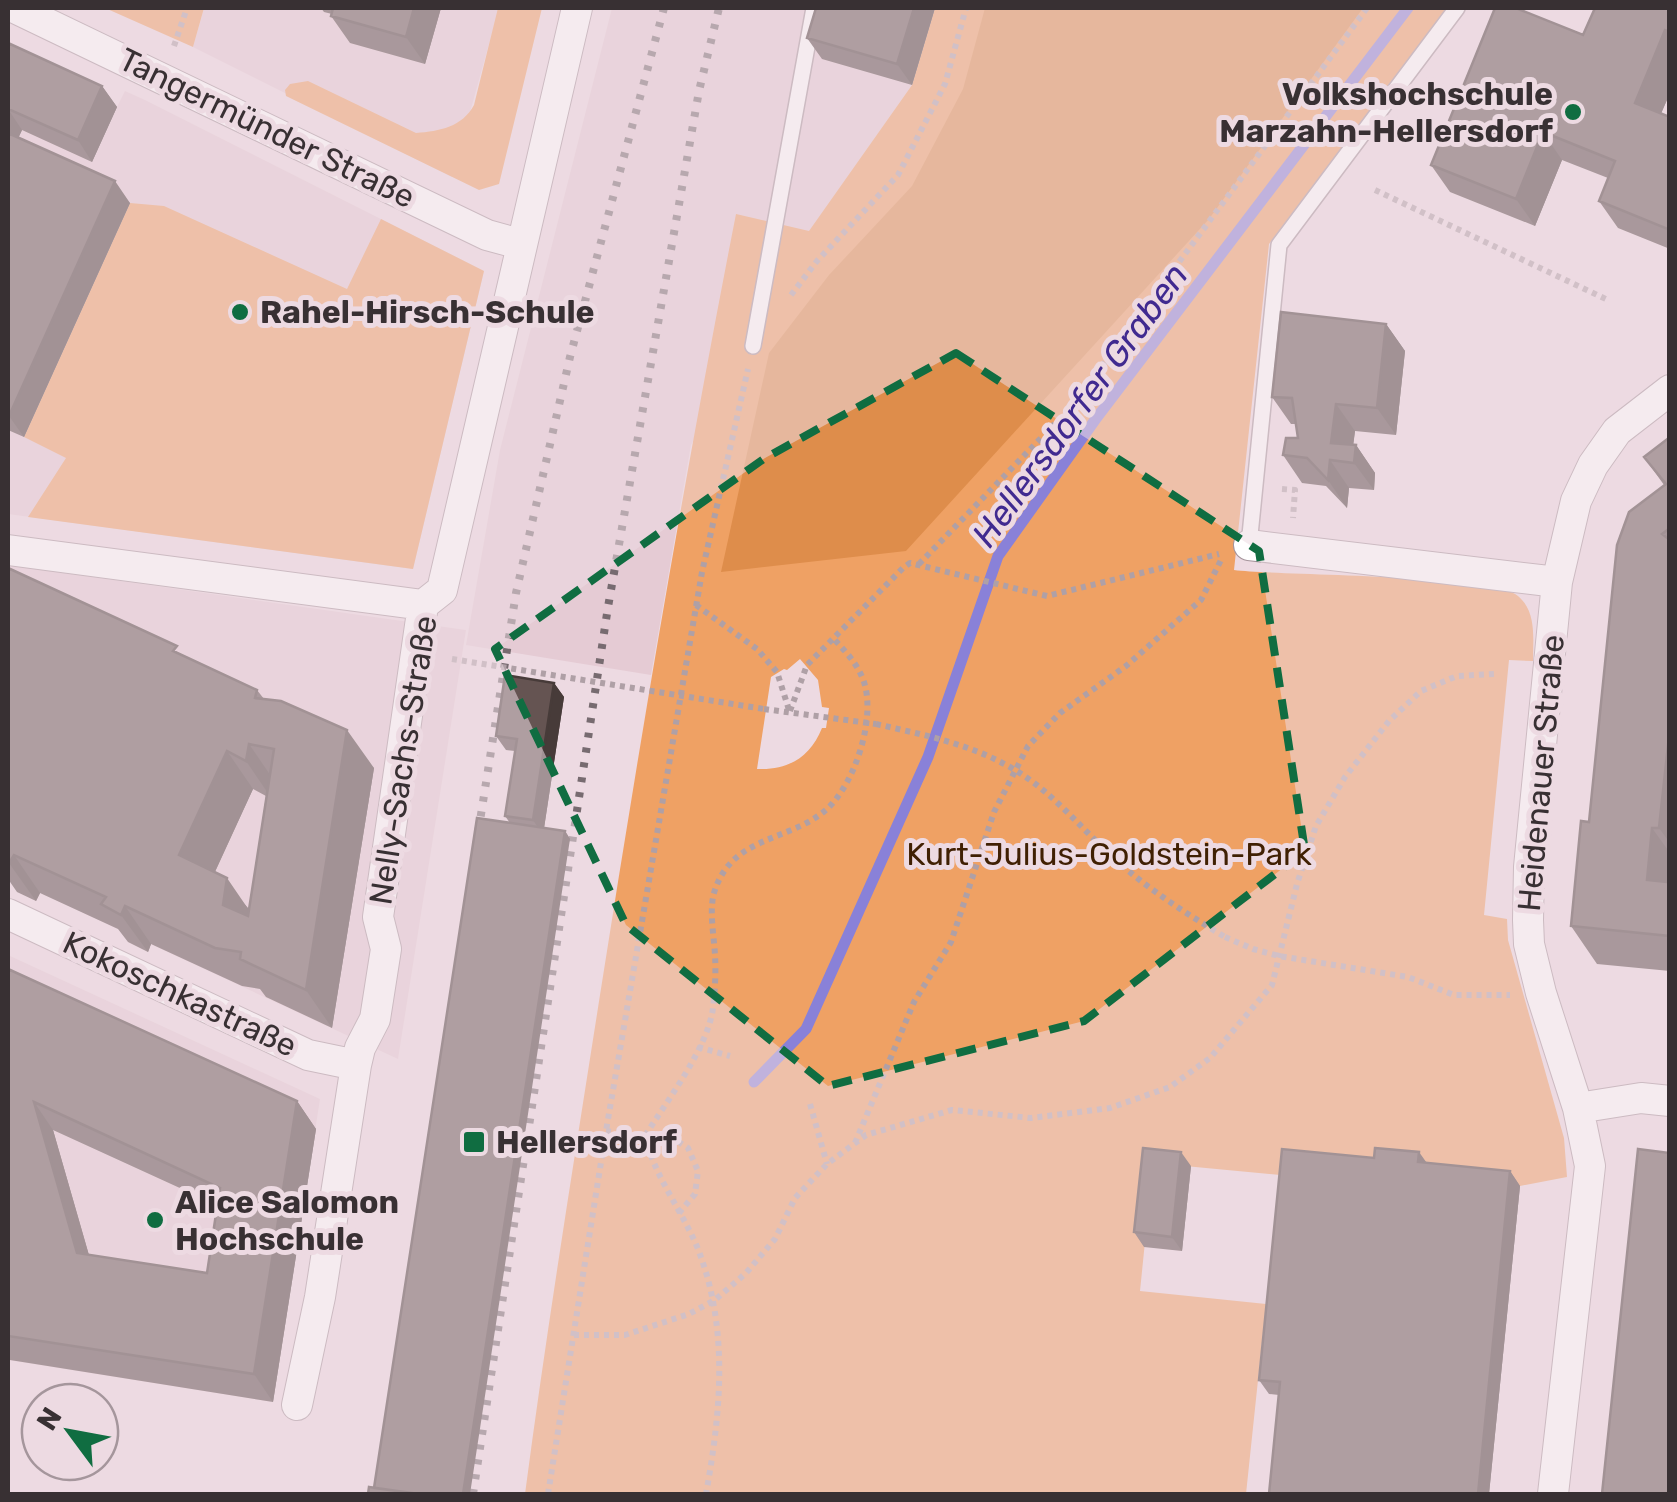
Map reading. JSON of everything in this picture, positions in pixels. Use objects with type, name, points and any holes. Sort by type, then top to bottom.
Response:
[{"type":"street","name":"Tangermünder Straße","points":[[15,8],[487,236],[520,244]]},
{"type":"street","name":"Nelly-Sachs-Straße","points":[[298,1405],[320,1297],[356,1066],[360,1048],[375,1019],[386,949],[378,917],[423,605],[442,590],[577,8]]},
{"type":"street","name":"Heidenauer Straße","points":[[1553,1494],[1590,1166],[1578,1108],[1529,944],[1529,867],[1558,582],[1576,500],[1593,465],[1617,431],[1670,390]]},
{"type":"street","points":[[1249,544],[1558,582]]},
{"type":"street","points":[[8,550],[423,605]]},
{"type":"street","name":"Kokoschkastraße","points":[[8,914],[308,1054],[356,1066]]},
{"type":"street","points":[[1578,1108],[1641,1098],[1670,1101]]},
{"type":"lane","points":[[752,346],[814,8]]},
{"type":"lane","points":[[1249,544],[1279,246],[1457,8]]},
{"type":"path","points":[[174,46],[187,8]]},
{"type":"path","points":[[548,1494],[696,605],[752,346],[817,262],[898,176],[945,84],[966,8]]},
{"type":"path","points":[[919,564],[1074,404],[1367,8]]},
{"type":"path","points":[[1374,190],[1610,301]]},
{"type":"path","points":[[1282,473],[1282,489],[1295,490],[1291,550]]},
{"type":"path","points":[[790,711],[807,665],[902,568],[919,564],[1048,596],[1225,552],[1201,600],[1126,666],[1060,713],[1028,746],[994,812],[951,942],[914,1002],[854,1144]]},
{"type":"path","points":[[696,605],[757,649],[777,672],[790,711]]},
{"type":"path","points":[[706,1494],[718,1426],[720,1348],[715,1300],[696,1246],[651,1162],[645,1136],[698,1047],[712,1013],[716,959],[714,894],[733,859],[765,838],[826,810],[856,767],[867,700],[863,680],[833,638]]},
{"type":"path","points":[[452,658],[865,722],[980,752],[1020,773],[1069,811],[1114,859],[1156,895],[1253,950],[1408,977],[1454,995],[1541,993]]},
{"type":"path","points":[[574,1335],[626,1336],[689,1314],[715,1300],[775,1238],[795,1198],[826,1164],[866,1135],[952,1110],[1031,1118],[1110,1108],[1170,1086],[1210,1058],[1272,984],[1316,826],[1345,777],[1389,721],[1421,692],[1457,676],[1494,674]]},
{"type":"path","points":[[698,1047],[730,1056]]},
{"type":"path","points":[[810,1104],[826,1164]]},
{"type":"path","points":[[606,1131],[645,1136],[667,1134],[688,1148],[698,1170],[695,1194],[679,1213]]},
{"type":"highlighted area","points":[[956,353],[1259,551],[1305,851],[1084,1021],[828,1086],[626,925],[495,649],[765,458]]},
{"type":"shaded area","points":[[204,8],[499,8],[452,177],[193,47]]},
{"type":"shaded area","points":[[612,8],[935,8],[912,85],[809,232],[691,445],[651,675],[466,645],[500,450]]},
{"type":"shaded area","points":[[985,8],[1363,8],[1209,219],[906,551],[721,572],[769,353],[829,275],[912,186],[963,89]]},
{"type":"shaded area","name":"Rahel-Hirsch-Schule","points":[[8,58],[117,107],[125,91],[484,271],[413,569],[8,514]]},
{"type":"shaded area","points":[[8,565],[466,630],[398,1059],[8,878]]},
{"type":"shaded area","name":"Alice Salomon Hochschule","points":[[8,955],[320,1099],[273,1402],[8,1360]]},
{"type":"green space","points":[[105,8],[204,8],[193,47]]},
{"type":"green space","points":[[498,8],[542,8],[499,184],[479,190],[286,96],[290,84],[308,81],[416,133],[450,126],[474,105]]},
{"type":"green space","name":"Kurt-Julius-Goldstein-Park","points":[[935,8],[1447,8],[1269,244],[1234,570],[1470,584],[1501,589],[1524,602],[1533,626],[1533,661],[1509,660],[1484,915],[1507,919],[1508,940],[1564,1138],[1567,1177],[1520,1186],[1428,1177],[1290,1176],[1153,1163],[1140,1291],[1266,1304],[1246,1494],[525,1494],[631,799],[736,214],[809,231],[912,85]],"holes":[[[800,659],[818,680],[822,707],[829,708],[826,728],[797,760],[757,769],[771,677]]]},
{"type":"green space","name":"Rahel-Hirsch-Schule","points":[[130,203],[164,206],[347,289],[381,219],[484,271],[413,569],[28,517],[66,458],[24,437]]},
{"type":"building","points":[[333,8],[414,8],[406,37],[331,16]]},
{"type":"building","points":[[816,8],[914,8],[897,64],[807,38]]},
{"type":"building","name":"Volkshochschule Marzahn-Hellersdorf","points":[[1495,8],[1516,8],[1583,35],[1595,8],[1670,8],[1670,32],[1665,30],[1635,103],[1670,117],[1670,230],[1599,201],[1615,161],[1543,132],[1516,199],[1431,165]]},
{"type":"building","points":[[8,43],[102,86],[78,140],[8,109]]},
{"type":"building","points":[[8,133],[115,181],[9,416],[8,415]]},
{"type":"building","points":[[1281,312],[1386,324],[1377,408],[1336,404],[1331,443],[1356,445],[1354,463],[1330,460],[1328,480],[1307,458],[1283,455],[1286,438],[1298,438],[1292,398],[1272,397]]},
{"type":"building","points":[[1670,437],[1670,528],[1662,534],[1670,540],[1670,727],[1659,828],[1652,828],[1647,880],[1666,882],[1670,864],[1670,936],[1571,926],[1581,821],[1589,822],[1617,545],[1629,512],[1666,484],[1644,457]]},
{"type":"building","points":[[8,568],[177,646],[173,651],[257,690],[255,698],[281,701],[347,730],[306,990],[240,959],[241,952],[215,948],[125,906],[121,915],[101,904],[106,897],[14,855],[8,862]],"holes":[[[249,744],[274,749],[248,916],[223,905],[227,878],[179,855],[227,751],[246,761]]]},
{"type":"building","points":[[505,675],[554,683],[533,820],[505,816],[517,739],[496,736]]},
{"type":"building","points":[[477,818],[565,831],[463,1494],[419,1494],[374,1488]]},
{"type":"building","name":"Alice Salomon Hochschule","points":[[8,969],[297,1101],[254,1374],[8,1336]],"holes":[[[34,1102],[220,1188],[207,1273],[77,1253]]]},
{"type":"building","points":[[1143,1148],[1181,1152],[1172,1237],[1134,1232]]},
{"type":"building","points":[[1375,1148],[1419,1152],[1418,1162],[1510,1171],[1478,1494],[1269,1494],[1280,1382],[1259,1380],[1282,1149],[1374,1158]]},
{"type":"building","points":[[1638,1149],[1670,1153],[1670,1494],[1602,1494]]},
{"type":"building","points":[[369,1487],[419,1494],[368,1494]]},
{"type":"waterway","name":"Hellersdorfer Graben","points":[[754,1082],[806,1029],[928,757],[998,556],[1095,420],[1408,8]]},
{"type":"railway","points":[[476,846],[516,593],[570,357],[664,8]]},
{"type":"railway","points":[[473,1494],[608,607],[699,91],[719,8]]},
{"type":"place","name":"Volkshochschule Marzahn-Hellersdorf","points":[[1573,112]]},
{"type":"place","name":"Rahel-Hirsch-Schule","points":[[240,312]]},
{"type":"place","name":"Hellersdorf","points":[[474,1142]]},
{"type":"place","name":"Alice Salomon Hochschule","points":[[155,1220]]}]
